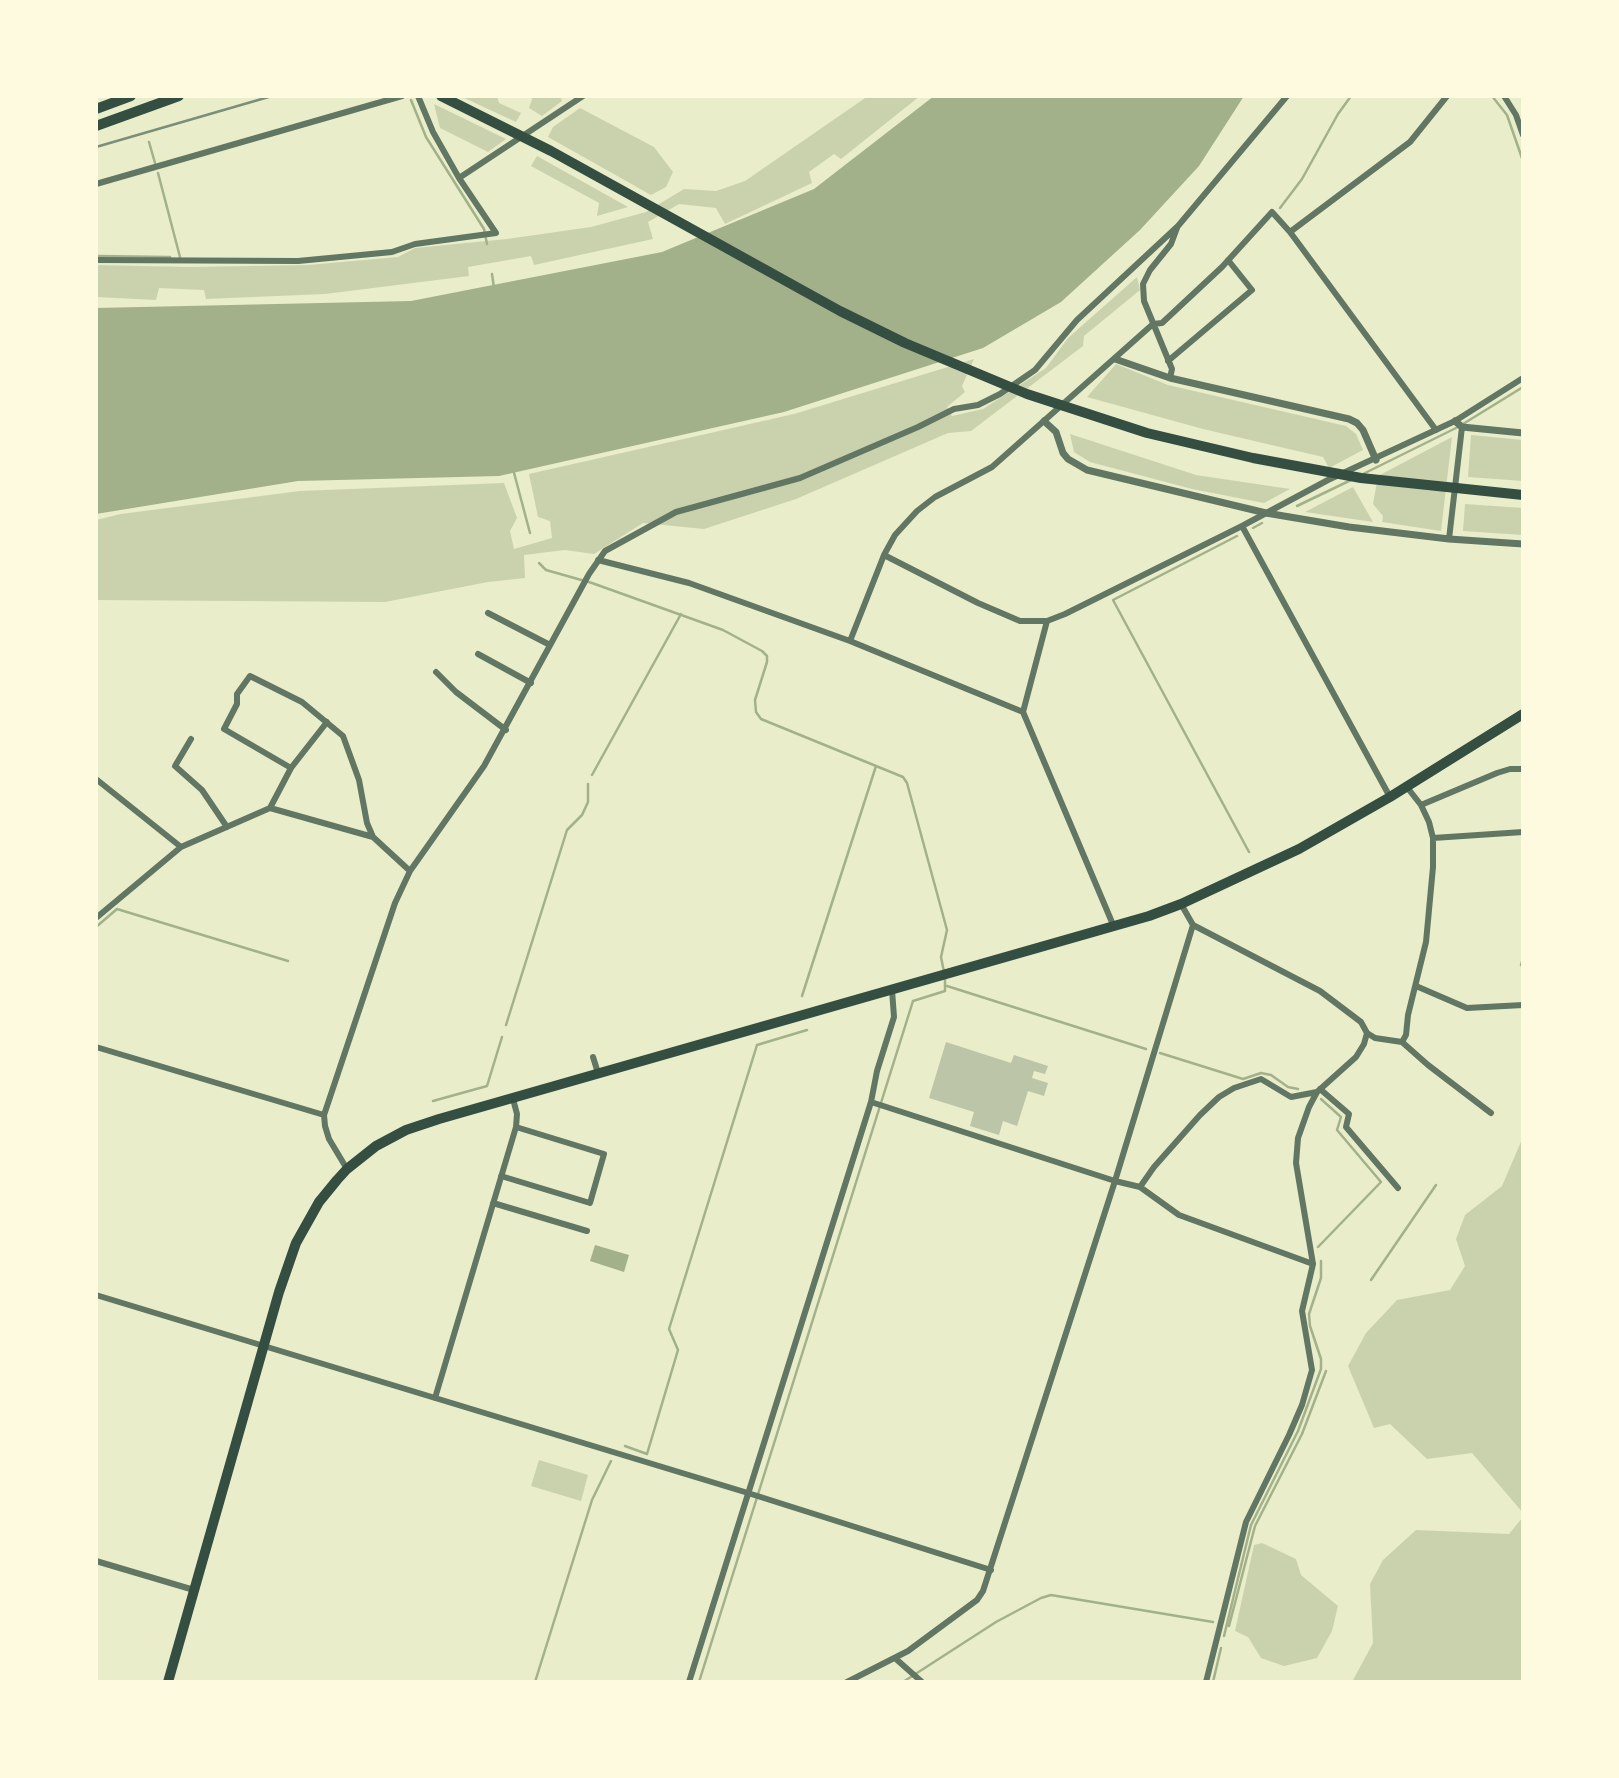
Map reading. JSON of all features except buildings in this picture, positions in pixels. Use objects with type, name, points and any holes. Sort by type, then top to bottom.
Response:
[{"type":"highway","points":[[444,98],[551,151],[828,304],[905,343],[1027,394],[1092,417],[1201,447],[1361,478],[1523,495]]},
{"type":"main road","points":[[96,109],[131,96]]},
{"type":"main road","points":[[96,126],[179,96]]},
{"type":"main road","points":[[168,1682],[296,1243],[319,1202],[347,1169],[376,1146],[406,1130],[598,1073],[1114,928],[1181,904],[1300,849],[1390,797],[1523,714]]},
{"type":"street","points":[[96,184],[402,96]]},
{"type":"street","points":[[96,260],[298,261],[392,252],[415,244],[496,233],[459,178],[433,132],[418,96]]},
{"type":"street","points":[[563,96],[568,107]]},
{"type":"street","points":[[459,178],[583,96]]},
{"type":"street","points":[[347,1169],[329,1139],[324,1115],[395,903],[410,871],[506,730],[589,574],[605,551],[676,512],[800,478],[954,409],[978,405],[1000,394],[1035,370],[1077,320],[1178,226],[1287,96]]},
{"type":"street","points":[[1290,232],[1410,142],[1447,96]]},
{"type":"street","points":[[1504,96],[1516,115],[1523,135]]},
{"type":"street","points":[[850,641],[884,555],[895,535],[917,511],[935,497],[992,467],[1153,324],[1162,323],[1228,260],[1272,212],[1290,232],[1436,430]]},
{"type":"street","points":[[1170,378],[1172,369],[1144,301],[1143,284],[1150,270],[1171,244],[1178,226]]},
{"type":"street","points":[[1168,361],[1252,290],[1228,260]]},
{"type":"street","points":[[1115,359],[1170,378],[1349,419],[1363,430],[1376,460]]},
{"type":"street","points":[[884,555],[978,603],[1020,621],[1047,621],[1242,526],[1328,480],[1455,421],[1523,378]]},
{"type":"street","points":[[1044,421],[1056,432],[1063,453],[1068,459],[1087,470],[1266,513],[1349,527],[1449,539],[1523,544]]},
{"type":"street","points":[[1455,421],[1462,427],[1523,433]]},
{"type":"street","points":[[1449,539],[1462,427]]},
{"type":"street","points":[[1242,526],[1390,797]]},
{"type":"street","points":[[598,560],[689,583],[850,641],[1023,712]]},
{"type":"street","points":[[488,613],[550,645]]},
{"type":"street","points":[[1047,621],[1023,712],[1114,928]]},
{"type":"street","points":[[478,654],[531,683]]},
{"type":"street","points":[[436,672],[456,692],[506,730]]},
{"type":"street","points":[[291,768],[224,729],[236,704],[237,694],[250,676],[302,702],[343,736],[359,780],[367,823],[373,837],[410,871]]},
{"type":"street","points":[[271,808],[291,768],[327,722]]},
{"type":"street","points":[[191,739],[175,766],[202,790],[227,827]]},
{"type":"street","points":[[1421,805],[1497,773],[1523,769]]},
{"type":"street","points":[[96,779],[181,847]]},
{"type":"street","points":[[1402,1042],[1406,1035],[1408,1014],[1426,942],[1433,867],[1433,838],[1429,822],[1421,805],[1406,786]]},
{"type":"street","points":[[96,918],[181,847],[271,808],[373,837]]},
{"type":"street","points":[[1433,838],[1523,832]]},
{"type":"street","points":[[1181,904],[1193,925],[1320,991],[1361,1022],[1367,1033],[1375,1038],[1402,1042],[1491,1113]]},
{"type":"street","points":[[847,1682],[896,1659],[977,1600],[991,1570],[1193,925]]},
{"type":"street","points":[[1416,986],[1467,1008],[1523,1005]]},
{"type":"street","points":[[689,1682],[873,1103],[877,1071],[894,1017],[892,990]]},
{"type":"street","points":[[1206,1682],[1247,1522],[1289,1435],[1310,1378],[1311,1359],[1302,1311],[1313,1264],[1296,1163],[1298,1138],[1308,1107],[1319,1091],[1356,1056],[1367,1033]]},
{"type":"street","points":[[96,1047],[324,1115]]},
{"type":"street","points":[[593,1057],[598,1073]]},
{"type":"street","points":[[1140,1186],[1200,1115],[1219,1097],[1234,1088],[1261,1079],[1291,1097],[1319,1091],[1349,1114],[1346,1127],[1398,1188]]},
{"type":"street","points":[[435,1398],[516,1127],[517,1114],[513,1099]]},
{"type":"street","points":[[873,1103],[1115,1181],[1140,1186],[1179,1215],[1313,1264]]},
{"type":"street","points":[[501,1176],[590,1203],[604,1154],[516,1127]]},
{"type":"street","points":[[493,1203],[587,1231]]},
{"type":"street","points":[[96,1295],[751,1493],[991,1570]]},
{"type":"street","points":[[96,1561],[194,1590]]},
{"type":"street","points":[[896,1659],[921,1680]]},
{"type":"shaded area","points":[[460,96],[497,96],[499,103],[521,113],[516,122]]},
{"type":"shaded area","points":[[533,96],[560,96],[562,101],[542,116],[529,108]]},
{"type":"shaded area","points":[[868,96],[920,96],[841,159],[834,154],[809,172],[812,183],[725,224],[716,208],[679,204],[648,222],[653,239],[534,265],[531,256],[468,267],[469,276],[325,294],[206,299],[204,290],[159,288],[156,300],[96,297],[96,265],[308,265],[398,257],[415,248],[591,227],[646,212],[684,189],[716,191],[745,181]]},
{"type":"shaded area","points":[[934,96],[1244,96],[1199,166],[1140,230],[1061,302],[983,348],[784,412],[499,476],[298,481],[96,514],[96,308],[411,301],[662,252],[814,189]]},
{"type":"shaded area","points":[[434,104],[506,139],[488,152],[440,128]]},
{"type":"shaded area","points":[[580,108],[654,147],[673,172],[666,187],[651,195],[548,137],[553,127]]},
{"type":"shaded area","points":[[537,156],[628,207],[597,216],[599,203],[531,166]]},
{"type":"shaded area","points":[[1137,277],[1140,290],[1084,336],[1083,346],[971,431],[948,433],[796,499],[704,529],[643,523],[594,554],[565,550],[524,555],[525,578],[488,582],[385,602],[96,600],[96,520],[121,514],[300,491],[504,483],[517,518],[510,531],[514,549],[552,538],[550,521],[538,517],[529,474],[794,414],[974,359],[962,386],[965,392],[947,407],[952,416],[983,409],[1046,368],[1068,338]]},
{"type":"shaded area","points":[[1116,364],[1168,385],[1346,426],[1356,434],[1363,450],[1329,468],[1323,457],[1203,429],[1087,397]]},
{"type":"shaded area","points":[[1070,434],[1196,475],[1290,489],[1264,503],[1192,489],[1090,462],[1074,452]]},
{"type":"shaded area","points":[[1471,435],[1523,440],[1523,481],[1468,477]]},
{"type":"shaded area","points":[[1452,437],[1441,531],[1382,522],[1383,516],[1373,504],[1378,476]]},
{"type":"shaded area","points":[[1353,487],[1373,522],[1305,512]]},
{"type":"shaded area","points":[[1465,504],[1523,508],[1523,535],[1463,531]]},
{"type":"shaded area","points":[[1523,1137],[1523,1513],[1472,1453],[1427,1459],[1390,1424],[1374,1428],[1348,1366],[1366,1333],[1397,1300],[1450,1290],[1465,1266],[1456,1239],[1465,1215],[1502,1186]]},
{"type":"shaded area","points":[[595,1245],[629,1255],[624,1272],[590,1261]]},
{"type":"shaded area","points":[[539,1460],[588,1475],[581,1501],[531,1486]]},
{"type":"shaded area","points":[[1523,1517],[1523,1682],[1352,1682],[1373,1643],[1370,1584],[1383,1560],[1416,1530],[1509,1534]]},
{"type":"shaded area","points":[[1262,1543],[1296,1559],[1301,1575],[1338,1606],[1332,1631],[1317,1658],[1284,1666],[1261,1658],[1248,1637],[1235,1631],[1254,1545]]},
{"type":"waterway","points":[[1280,208],[1302,179],[1351,96]]},
{"type":"waterway","points":[[1492,96],[1507,115],[1523,161]]},
{"type":"waterway","points":[[411,100],[426,137],[484,229],[487,244]]},
{"type":"waterway","points":[[149,142],[155,163]]},
{"type":"waterway","points":[[158,173],[180,257]]},
{"type":"waterway","points":[[96,256],[170,257]]},
{"type":"waterway","points":[[492,274],[494,288]]},
{"type":"waterway","points":[[1463,424],[1523,387]]},
{"type":"waterway","points":[[1363,474],[1458,427]]},
{"type":"waterway","points":[[513,469],[530,533]]},
{"type":"waterway","points":[[1297,506],[1351,480]]},
{"type":"waterway","points":[[1253,528],[1262,523]]},
{"type":"waterway","points":[[1237,536],[1113,600],[1249,852]]},
{"type":"waterway","points":[[539,563],[546,570],[592,583],[723,630],[762,651],[767,656],[767,662],[755,700],[756,712],[761,719],[903,777],[907,783],[947,930],[941,957],[944,972]]},
{"type":"waterway","points":[[592,775],[681,614]]},
{"type":"waterway","points":[[802,996],[876,766]]},
{"type":"waterway","points":[[506,1025],[567,830],[582,815],[588,802],[588,784]]},
{"type":"waterway","points":[[96,927],[117,909],[288,961]]},
{"type":"waterway","points":[[1521,965],[1523,958]]},
{"type":"waterway","points":[[699,1682],[913,1001],[945,991],[945,979]]},
{"type":"waterway","points":[[947,986],[1146,1049]]},
{"type":"waterway","points":[[625,1446],[647,1454],[678,1350],[669,1329],[757,1045],[807,1030]]},
{"type":"waterway","points":[[433,1101],[487,1086],[502,1037]]},
{"type":"waterway","points":[[1160,1053],[1243,1079],[1261,1073],[1271,1075],[1288,1087],[1298,1089]]},
{"type":"waterway","points":[[1318,1247],[1381,1182],[1337,1130],[1341,1117],[1321,1099]]},
{"type":"waterway","points":[[1371,1280],[1436,1185]]},
{"type":"waterway","points":[[1224,1636],[1251,1525],[1298,1431],[1321,1369],[1321,1359],[1310,1326],[1309,1314],[1321,1278],[1321,1261]]},
{"type":"waterway","points":[[1229,1626],[1255,1526],[1302,1434],[1326,1371]]},
{"type":"waterway","points":[[535,1682],[592,1500],[611,1461]]},
{"type":"waterway","points":[[903,1682],[996,1622],[1051,1595],[1213,1622]]},
{"type":"waterway","points":[[1213,1682],[1221,1648]]},
{"type":"railway","points":[[96,147],[272,96]]}]
